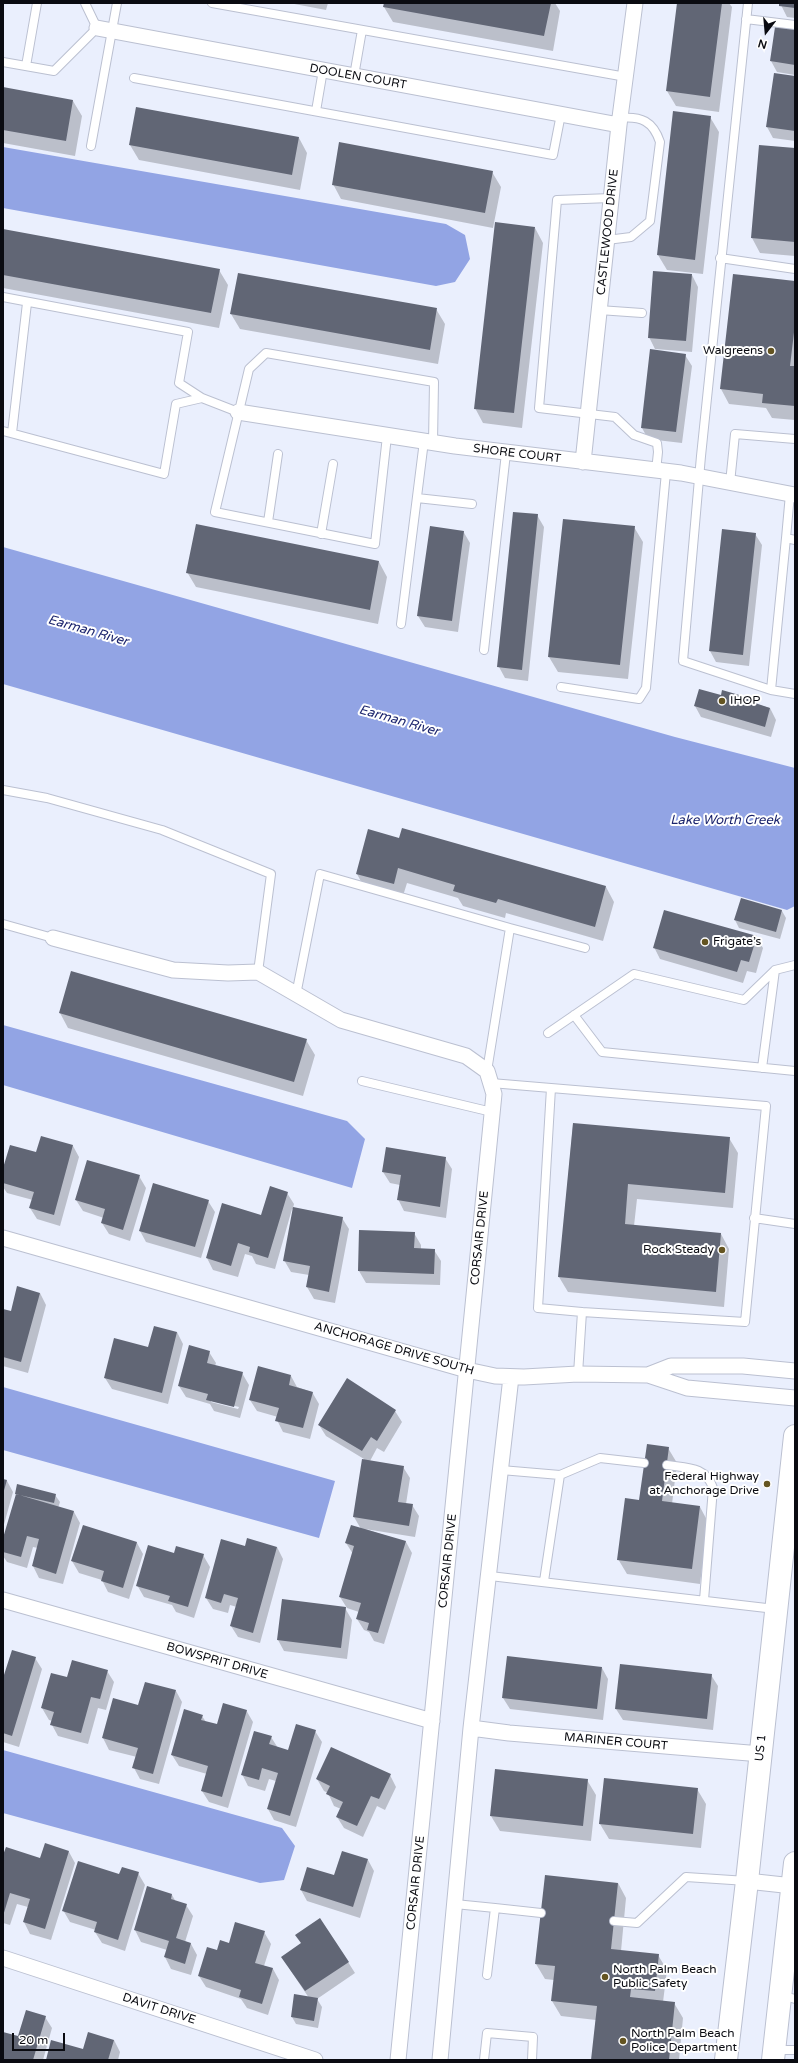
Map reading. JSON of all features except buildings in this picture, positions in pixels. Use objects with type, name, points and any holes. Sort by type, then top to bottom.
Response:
[{"type":"main road","name":"US 1","points":[[726,2060],[748,1881],[775,1609],[795,1436]]},
{"type":"main road","points":[[781,2053],[787,1997],[795,1863]]},
{"type":"street","name":"CASTLEWOOD DRIVE","points":[[583,462],[611,198],[635,3]]},
{"type":"street","name":"DOOLEN COURT","points":[[105,30],[561,114],[620,122]]},
{"type":"street","name":"SHORE COURT","points":[[238,412],[506,453],[661,471],[792,495]]},
{"type":"street","points":[[53,938],[173,970],[228,973],[258,972],[341,1020],[466,1056],[486,1073]]},
{"type":"street","name":"CORSAIR DRIVE","points":[[398,2060],[494,1094],[486,1073]]},
{"type":"street","name":"ANCHORAGE DRIVE SOUTH","points":[[3,1238],[467,1370],[495,1376],[511,1377],[578,1374],[648,1375],[671,1366],[743,1366],[795,1371]]},
{"type":"street","points":[[648,1375],[687,1388],[795,1398]]},
{"type":"street","points":[[440,2060],[472,1728],[511,1377]]},
{"type":"street","name":"BOWSPRIT DRIVE","points":[[3,1600],[432,1721]]},
{"type":"street","name":"MARINER COURT","points":[[472,1728],[761,1754]]},
{"type":"street","points":[[748,1881],[793,1886]]},
{"type":"street","name":"DAVIT DRIVE","points":[[3,1958],[315,2060]]},
{"type":"lane","points":[[26,66],[37,3]]},
{"type":"lane","points":[[84,3],[105,30]]},
{"type":"lane","points":[[91,146],[105,30],[117,3]]},
{"type":"lane","points":[[212,3],[626,77]]},
{"type":"lane","points":[[748,3],[720,258],[683,661],[771,690],[795,694]]},
{"type":"lane","points":[[746,19],[795,25]]},
{"type":"lane","points":[[3,62],[54,71],[105,30]]},
{"type":"lane","points":[[354,76],[362,30]]},
{"type":"lane","points":[[316,111],[324,70]]},
{"type":"lane","points":[[134,78],[553,155],[561,114]]},
{"type":"lane","points":[[607,240],[631,237],[650,221],[660,142],[657,133],[650,124],[635,116],[620,122]]},
{"type":"lane","points":[[561,687],[639,699],[646,688],[661,471],[657,443],[634,435],[615,417],[539,408],[557,200],[611,198]]},
{"type":"lane","points":[[720,258],[795,269]]},
{"type":"lane","points":[[3,297],[27,303],[188,332],[179,383],[202,398],[238,412]]},
{"type":"lane","points":[[12,433],[27,303]]},
{"type":"lane","points":[[599,310],[642,313]]},
{"type":"lane","points":[[387,436],[375,544],[215,512],[249,369],[266,353],[434,382],[429,442],[417,498],[401,624]]},
{"type":"lane","points":[[3,431],[164,474],[176,404],[202,398]]},
{"type":"lane","points":[[730,483],[735,434],[795,439]]},
{"type":"lane","points":[[484,650],[506,453]]},
{"type":"lane","points":[[268,522],[278,454]]},
{"type":"lane","points":[[321,534],[333,464]]},
{"type":"lane","points":[[771,690],[786,538],[792,495]]},
{"type":"lane","points":[[417,498],[472,504]]},
{"type":"lane","points":[[786,538],[795,540]]},
{"type":"lane","points":[[3,790],[47,798],[162,830],[271,874],[258,972]]},
{"type":"lane","points":[[296,995],[320,874],[585,948]]},
{"type":"lane","points":[[3,924],[53,938]]},
{"type":"lane","points":[[510,928],[486,1073],[551,1088],[766,1106],[745,1322],[538,1308],[551,1088]]},
{"type":"lane","points":[[548,1033],[634,974],[744,1000],[775,970],[795,965]]},
{"type":"lane","points":[[762,1068],[775,970]]},
{"type":"lane","points":[[574,1015],[602,1052],[795,1071]]},
{"type":"lane","points":[[362,1081],[492,1112]]},
{"type":"lane","points":[[754,1218],[795,1224]]},
{"type":"lane","points":[[578,1374],[582,1312]]},
{"type":"lane","points":[[501,1470],[560,1474],[600,1458],[644,1463]]},
{"type":"lane","points":[[667,1465],[698,1470],[706,1474],[711,1480],[713,1488],[704,1600]]},
{"type":"lane","points":[[544,1581],[560,1474]]},
{"type":"lane","points":[[490,1576],[544,1581],[775,1609]]},
{"type":"lane","points":[[614,1921],[637,1923],[686,1877],[748,1881]]},
{"type":"lane","points":[[455,1904],[541,1913]]},
{"type":"lane","points":[[487,1975],[495,1908]]},
{"type":"lane","points":[[484,2060],[487,2033],[533,2037],[532,2060]]},
{"type":"water","points":[[3,147],[446,224],[465,235],[470,259],[455,282],[436,286],[3,208]]},
{"type":"water","name":"Lake Worth Creek","points":[[3,547],[675,737],[795,768],[795,906],[787,910],[3,684]]},
{"type":"water","points":[[3,1025],[347,1121],[365,1139],[352,1188],[3,1085]]},
{"type":"water","points":[[3,1387],[335,1481],[319,1538],[3,1450]]},
{"type":"water","points":[[3,1750],[282,1828],[295,1846],[284,1880],[260,1883],[3,1813]]},
{"type":"place","name":"Walgreens","points":[[771,351]]},
{"type":"place","name":"IHOP","points":[[722,701]]},
{"type":"place","name":"Frigate’s","points":[[705,942]]},
{"type":"place","name":"Rock Steady","points":[[722,1250]]},
{"type":"place","name":"Federal Highway at Anchorage Drive","points":[[767,1484]]},
{"type":"place","name":"North Palm Beach Public Safety","points":[[605,1977]]},
{"type":"place","name":"North Palm Beach Police Department","points":[[623,2041]]},
{"type":"water label","name":"Earman River","points":[[88,631]]},
{"type":"water label","name":"Earman River","points":[[399,721]]}]
